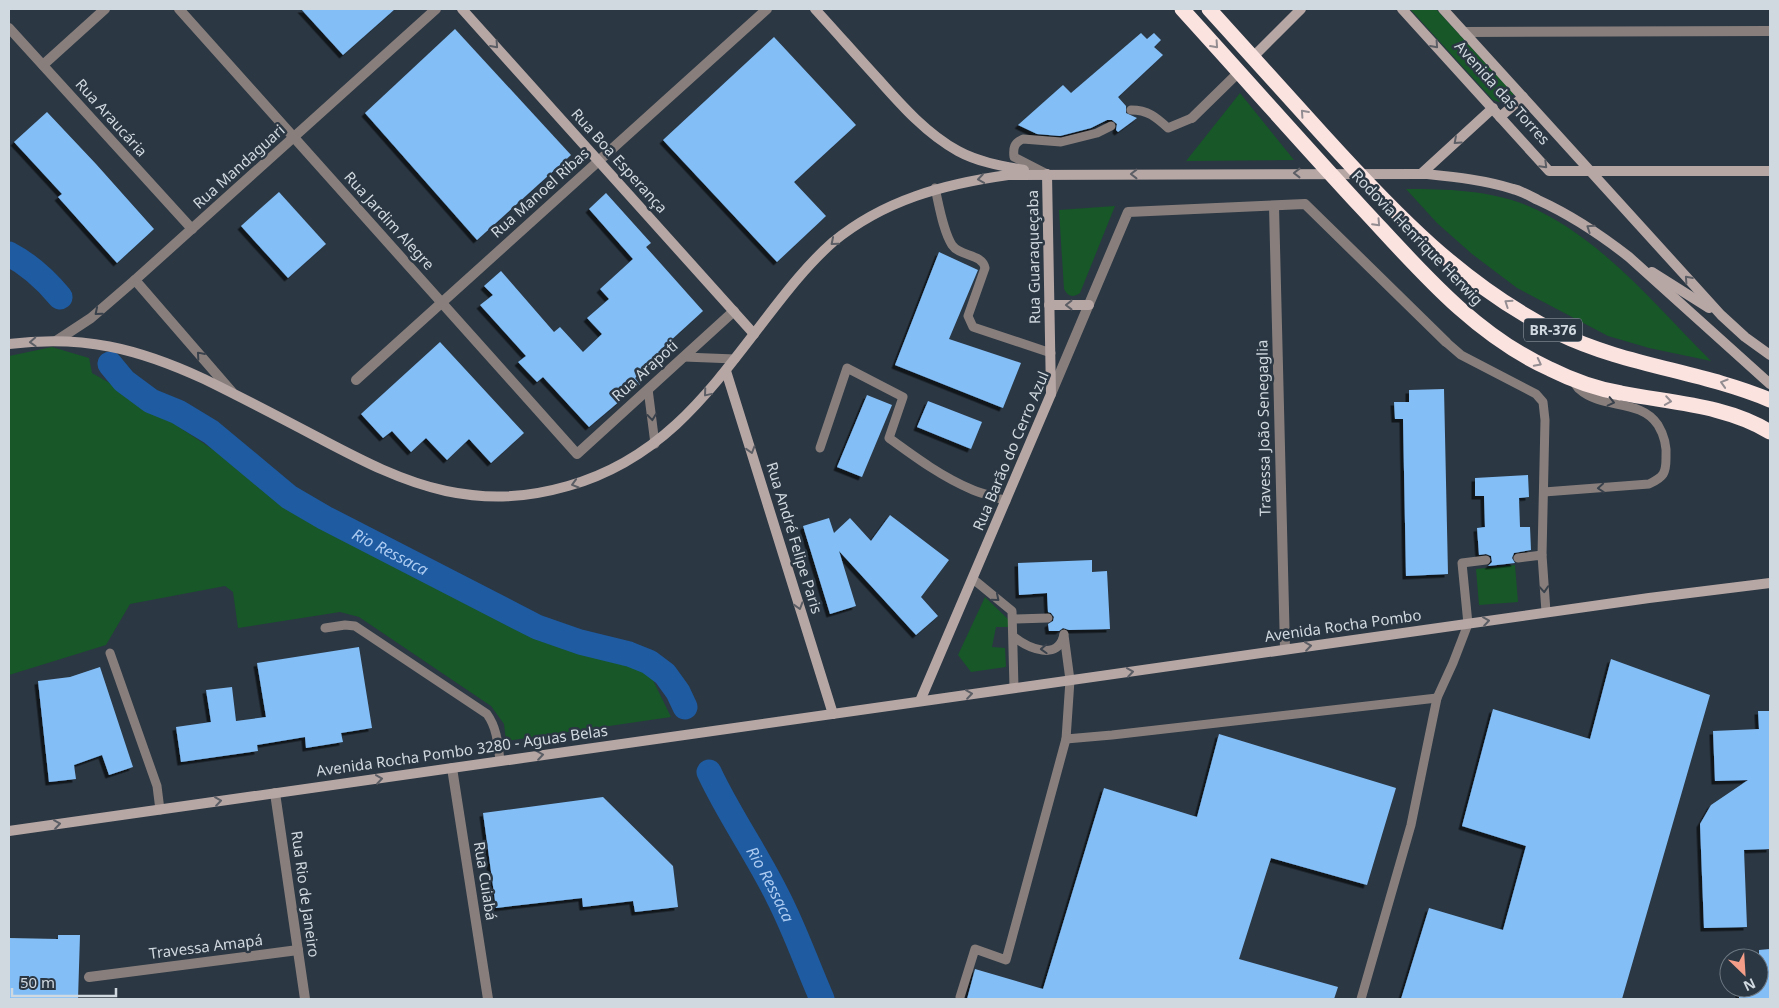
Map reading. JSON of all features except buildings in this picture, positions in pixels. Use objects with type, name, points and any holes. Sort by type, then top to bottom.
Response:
[{"type":"highway","name":"Rodovia Henrique Herwig","points":[[1182,9],[1420,270],[1473,321],[1496,339],[1522,356],[1597,388],[1705,407],[1749,421],[1769,431]]},
{"type":"highway","name":"Rodovia Henrique Herwig","points":[[1209,9],[1374,191],[1443,257],[1473,280],[1516,309],[1557,333],[1618,357],[1717,381],[1770,400]]},
{"type":"main road","name":"Rua Boa Esperança","points":[[462,9],[754,334]]},
{"type":"main road","name":"Rua Guaraqueçaba","points":[[815,9],[895,98],[936,136],[958,151],[981,160],[1006,167],[1047,174],[1051,394]]},
{"type":"main road","points":[[1253,57],[1300,9]]},
{"type":"main road","name":"Avenida das Torres","points":[[1402,9],[1549,171],[1590,172]]},
{"type":"main road","name":"Avenida das Torres","points":[[1443,9],[1721,315]]},
{"type":"main road","points":[[1500,117],[1523,97]]},
{"type":"main road","points":[[1421,174],[1493,108]]},
{"type":"main road","points":[[1590,172],[1770,171]]},
{"type":"main road","points":[[9,344],[56,341],[95,343],[140,353],[182,368],[232,392],[372,466],[411,481],[445,491],[479,496],[508,497],[535,494],[578,483],[606,473],[655,444],[703,398],[787,291],[832,243],[880,210],[907,198],[935,188],[1008,175],[1421,174],[1456,177],[1515,189],[1578,221],[1629,257],[1770,384]]},
{"type":"main road","points":[[1629,257],[1721,315],[1745,337],[1770,355]]},
{"type":"main road","points":[[1050,305],[1089,305]]},
{"type":"main road","name":"Rua André Felipe Paris","points":[[726,370],[833,714]]},
{"type":"main road","name":"Rua Barão do Cerro Azul","points":[[920,701],[1051,394]]},
{"type":"main road","name":"Avenida Rocha Pombo","points":[[920,701],[1546,612],[1770,583]]},
{"type":"main road","name":"Avenida Rocha Pombo 3280 - Aguas Belas","points":[[9,831],[920,701]]},
{"type":"street","points":[[42,65],[105,9]]},
{"type":"street","name":"Rua Jardim Alegre","points":[[179,9],[577,454]]},
{"type":"street","name":"Rua Mandaguari","points":[[56,341],[91,318],[135,280],[436,9]]},
{"type":"street","name":"Rua Manoel Ribas","points":[[356,380],[767,9]]},
{"type":"street","name":"Rua Araucária","points":[[9,28],[192,229]]},
{"type":"street","points":[[1464,32],[1770,31]]},
{"type":"street","points":[[1192,118],[1239,72]]},
{"type":"street","points":[[1274,206],[1305,204],[1446,342]]},
{"type":"street","name":"Rua Barão do Cerro Azul","points":[[1051,394],[1128,212],[1274,206]]},
{"type":"street","name":"Travessa João Senegaglia","points":[[1274,206],[1285,649]]},
{"type":"street","points":[[135,280],[232,392]]},
{"type":"street","name":"Rua Arapoti","points":[[577,454],[734,311]]},
{"type":"street","name":"Rua Cuiabá","points":[[452,768],[488,999]]},
{"type":"street","name":"Rua Rio de Janeiro","points":[[275,793],[305,999]]},
{"type":"street","name":"Travessa Amapá","points":[[89,977],[298,950]]},
{"type":"lane","points":[[1131,110],[1150,112],[1168,128],[1192,118]]},
{"type":"lane","points":[[1047,174],[1014,157],[1013,148],[1017,142],[1023,139],[1062,142],[1098,133],[1112,126]]},
{"type":"lane","points":[[935,188],[947,235],[952,246],[980,260],[984,264],[985,268],[968,316],[970,323],[974,327],[1050,353]]},
{"type":"lane","points":[[1446,342],[1461,355],[1536,394],[1543,402],[1545,420],[1542,555],[1546,612]]},
{"type":"lane","points":[[684,357],[735,358]]},
{"type":"lane","points":[[820,448],[847,368],[903,397],[889,438],[928,465],[972,490],[1006,501]]},
{"type":"lane","points":[[1544,492],[1650,484],[1658,480],[1666,471],[1666,450],[1662,432],[1652,417],[1640,409],[1598,400],[1580,390],[1571,378]]},
{"type":"lane","points":[[648,389],[655,444]]},
{"type":"lane","points":[[1518,558],[1542,555]]},
{"type":"lane","points":[[1361,999],[1411,825],[1437,698],[1468,624],[1462,562],[1486,560]]},
{"type":"lane","points":[[973,579],[1012,612],[1014,688]]},
{"type":"lane","points":[[1013,619],[1048,618]]},
{"type":"lane","points":[[325,628],[345,625],[355,626],[487,714],[494,723],[500,761]]},
{"type":"lane","points":[[960,996],[975,949],[1006,960],[1066,739],[1070,680],[1064,633],[1063,641],[1056,648],[1039,651],[1026,646],[1014,638]]},
{"type":"lane","points":[[110,653],[157,786],[160,810]]},
{"type":"lane","points":[[1066,739],[1437,698]]},
{"type":"green space","points":[[1410,9],[1436,9],[1514,94],[1502,103],[1493,100]]},
{"type":"green space","points":[[1240,93],[1294,160],[1186,161]]},
{"type":"green space","points":[[1406,189],[1482,193],[1512,200],[1553,218],[1602,253],[1647,295],[1711,361],[1649,348],[1608,336],[1517,288],[1472,254],[1437,223]]},
{"type":"green space","points":[[1115,206],[1080,293],[1075,296],[1067,294],[1064,289],[1059,210]]},
{"type":"green space","points":[[52,347],[89,358],[92,373],[131,395],[248,473],[308,518],[532,632],[566,645],[637,663],[652,678],[671,717],[506,741],[504,724],[491,706],[359,617],[340,612],[238,628],[233,592],[225,586],[130,604],[106,645],[9,675],[9,356]]},
{"type":"green space","points":[[1515,565],[1518,602],[1479,605],[1476,569]]},
{"type":"green space","points":[[985,597],[1009,620],[1009,627],[996,627],[992,647],[1005,648],[1006,667],[971,672],[958,655]]},
{"type":"waterway","name":"Rio Ressaca","points":[[9,254],[37,273],[60,297]]},
{"type":"waterway","name":"Rio Ressaca","points":[[110,364],[124,381],[151,401],[178,412],[211,432],[289,497],[325,518],[537,627],[580,642],[629,654],[649,662],[665,674],[678,692],[685,707]]},
{"type":"waterway","name":"Rio Ressaca","points":[[709,772],[778,897],[822,999]]}]
